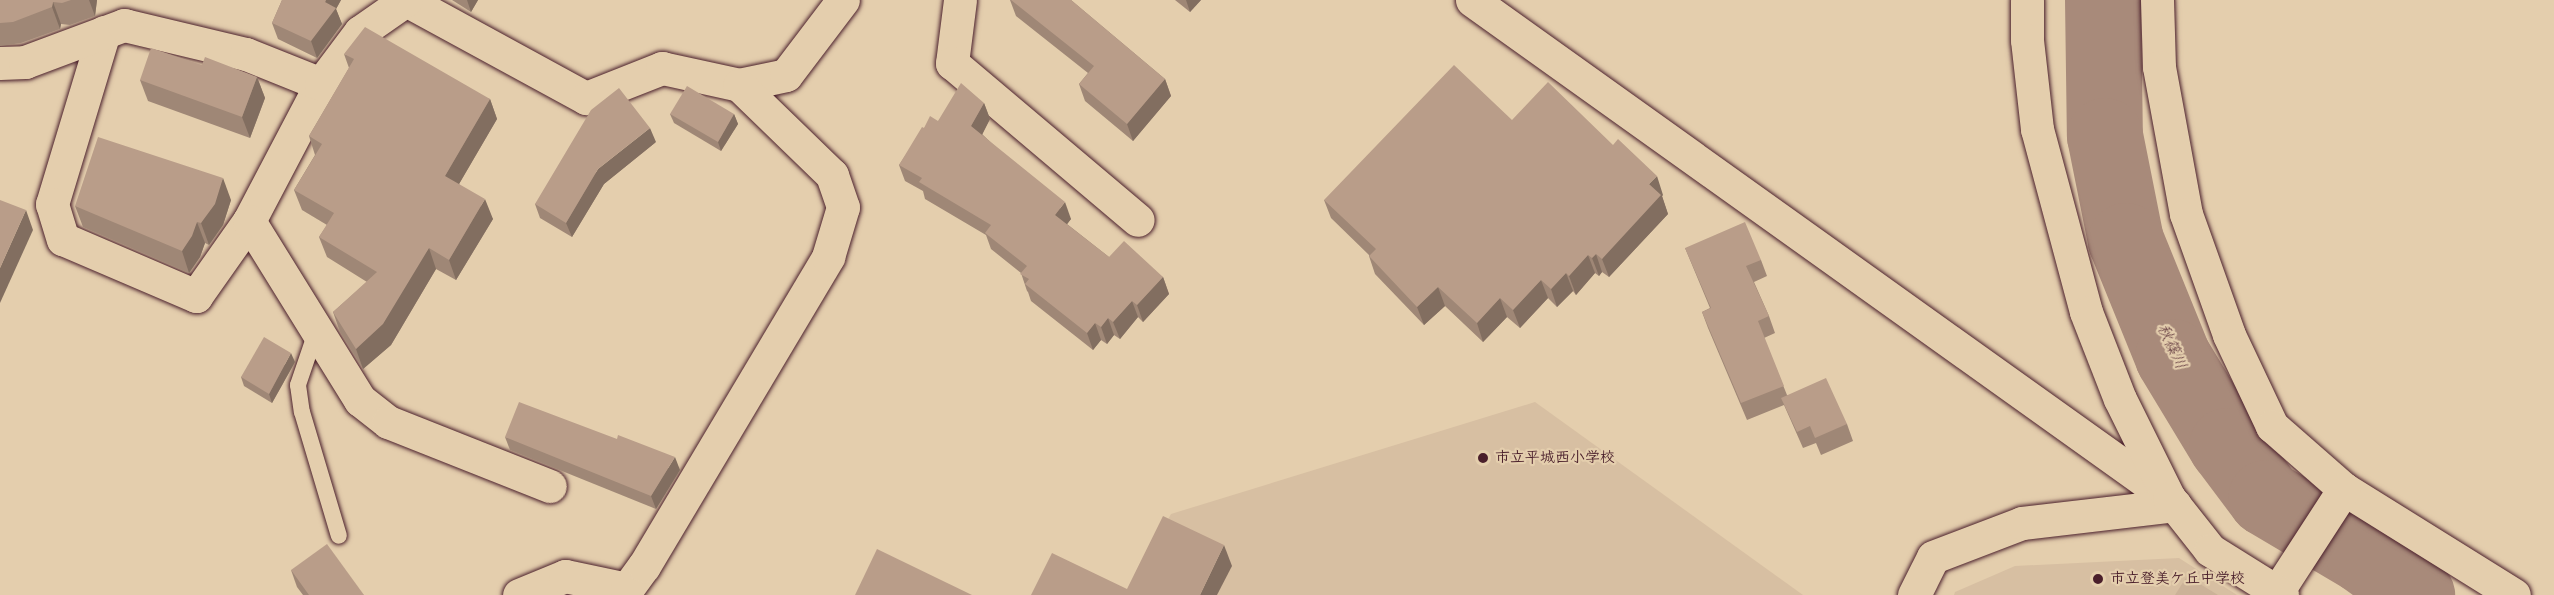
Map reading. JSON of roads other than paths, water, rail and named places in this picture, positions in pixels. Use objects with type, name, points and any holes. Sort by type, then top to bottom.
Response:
[{"type":"street","points":[[116,19],[52,204],[63,239],[196,296],[249,221],[321,84],[360,32],[406,0],[586,98],[662,68],[739,85],[786,75],[843,0]]},
{"type":"street","points":[[960,0],[952,63],[1138,220]]},
{"type":"street","points":[[1472,0],[2172,502]]},
{"type":"street","points":[[2027,0],[2027,40],[2037,129],[2086,312],[2120,399],[2172,502],[2210,550],[2279,593],[2344,489]]},
{"type":"street","points":[[2157,0],[2159,67],[2186,214],[2229,335],[2272,426],[2344,489],[2514,595]]},
{"type":"street","points":[[0,63],[25,62],[116,19],[246,54],[321,84]]},
{"type":"street","points":[[519,595],[565,576],[627,589],[644,566],[828,257],[843,207],[832,175],[739,85]]},
{"type":"street","points":[[249,221],[360,400],[388,422],[550,486]]},
{"type":"street","points":[[1914,595],[1933,557],[2022,524],[2172,502]]},
{"type":"lane","points":[[316,332],[298,386],[302,412],[339,536]]},
{"type":"waterway","name":"秋篠川","points":[[2103,0],[2105,136],[2126,241],[2173,357],[2227,446],[2266,498],[2364,556],[2417,595]]},
{"type":"place","name":"市立平城西小学校","points":[[1483,458]]},
{"type":"place","name":"市立登美ケ丘中学校","points":[[2098,579]]}]
